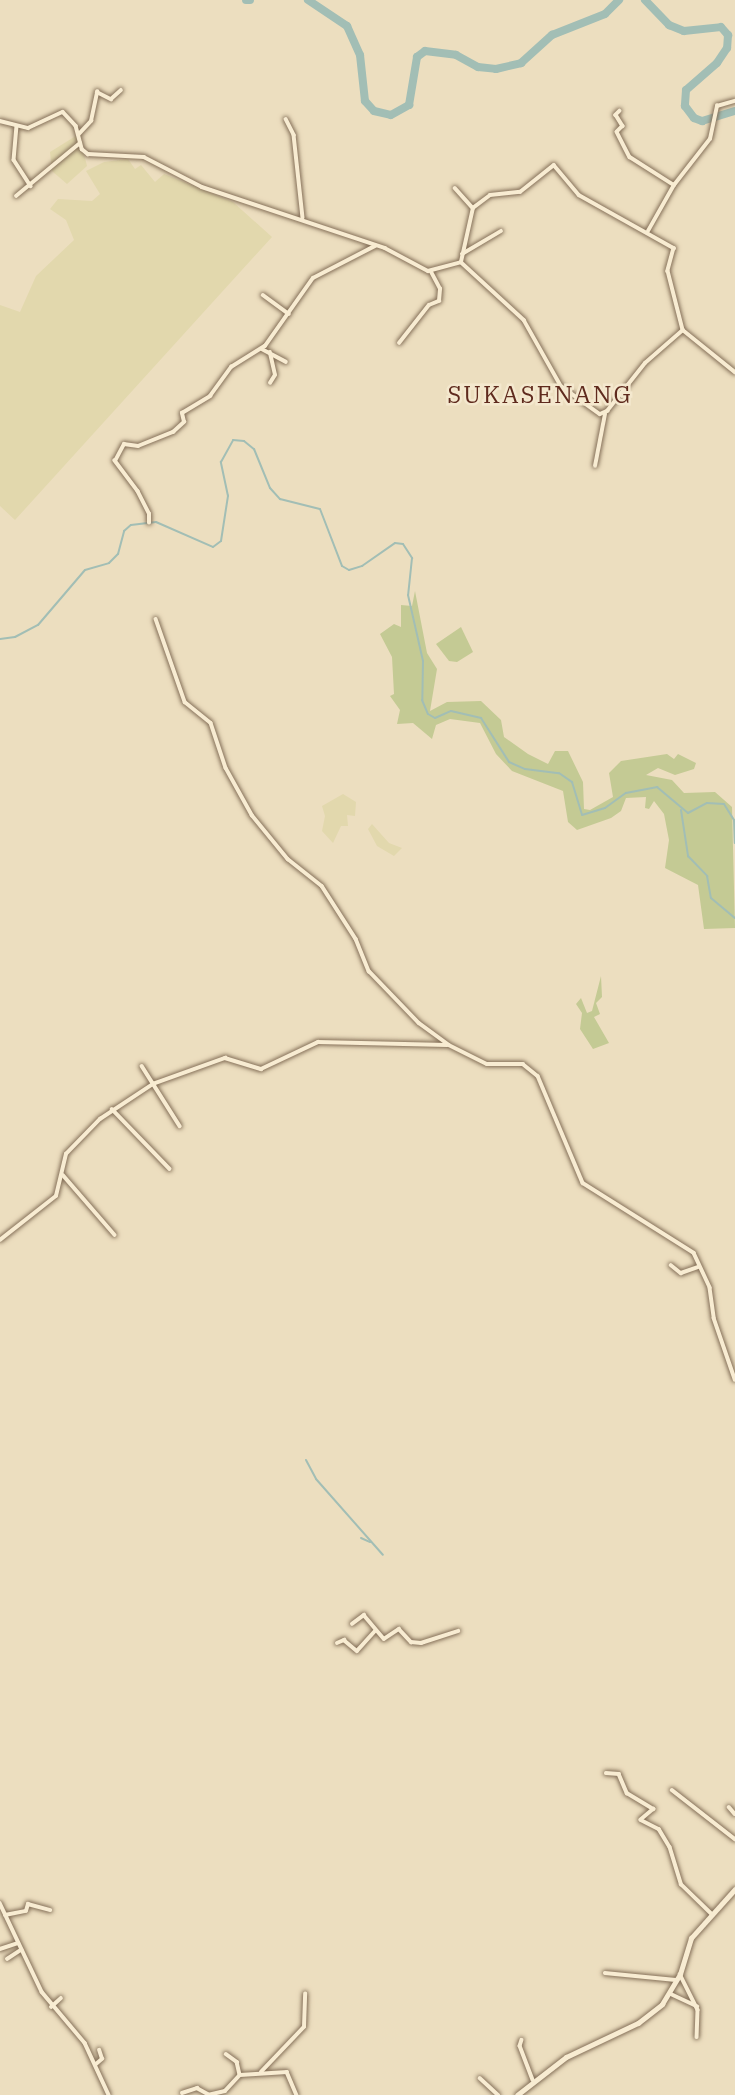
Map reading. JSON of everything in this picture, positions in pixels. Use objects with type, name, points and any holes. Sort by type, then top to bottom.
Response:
[{"type":"main road","points":[[517,2095],[566,2057],[643,2019],[671,1994],[690,1940],[735,1889]]},
{"type":"street","points":[[79,134],[91,121],[97,92],[111,99],[121,90]]},
{"type":"street","points":[[648,232],[674,185],[710,139],[715,108],[735,101]]},
{"type":"street","points":[[0,121],[28,128],[63,111],[79,134],[80,143],[88,154],[144,158],[221,195],[303,218],[375,246],[430,272],[440,289],[439,301],[429,304],[399,343]]},
{"type":"street","points":[[620,111],[616,115],[623,125],[617,132],[630,157],[674,185]]},
{"type":"street","points":[[286,119],[294,135],[303,218]]},
{"type":"street","points":[[16,126],[14,160],[31,186]]},
{"type":"street","points":[[16,196],[80,143]]},
{"type":"street","points":[[461,262],[473,208],[491,195],[520,192],[552,164],[579,195],[674,249],[668,271],[683,330],[735,372]]},
{"type":"street","points":[[455,188],[473,208]]},
{"type":"street","points":[[462,254],[501,230]]},
{"type":"street","points":[[149,523],[150,516],[116,464],[117,453],[128,442],[138,446],[168,436],[184,422],[182,413],[210,396],[231,367],[262,349],[313,278],[375,246]]},
{"type":"street","points":[[430,272],[461,262]]},
{"type":"street","points":[[461,262],[524,320],[561,386],[605,414]]},
{"type":"street","points":[[263,295],[288,314]]},
{"type":"street","points":[[595,466],[605,414],[632,377],[683,330]]},
{"type":"street","points":[[262,349],[286,362]]},
{"type":"street","points":[[270,353],[275,375],[270,383]]},
{"type":"street","points":[[156,619],[185,702],[211,723],[226,768],[252,815],[288,859],[322,886],[356,939],[369,971],[419,1023],[449,1045],[487,1064],[515,1062],[531,1069],[542,1083],[561,1139],[583,1183],[691,1249],[710,1289],[716,1323],[723,1334],[735,1379]]},
{"type":"street","points":[[0,1231],[2,1238],[52,1200],[64,1175],[66,1154],[113,1109],[153,1084],[225,1058],[261,1069],[318,1042],[449,1045]]},
{"type":"street","points":[[142,1066],[180,1126]]},
{"type":"street","points":[[113,1109],[170,1169]]},
{"type":"street","points":[[64,1175],[115,1235]]},
{"type":"street","points":[[671,1265],[681,1273],[698,1267]]},
{"type":"street","points":[[352,1624],[364,1615],[386,1640],[399,1629],[411,1642],[421,1643],[458,1631]]},
{"type":"street","points":[[337,1643],[344,1640],[357,1651],[376,1630]]},
{"type":"street","points":[[606,1773],[619,1774],[627,1793],[654,1809],[641,1820],[658,1829],[670,1847],[681,1884],[712,1914]]},
{"type":"street","points":[[672,1790],[735,1839]]},
{"type":"street","points":[[729,1807],[735,1814]]},
{"type":"street","points":[[0,1903],[51,2007],[83,2041],[109,2095]]},
{"type":"street","points":[[5,1915],[26,1911],[28,1904],[50,1910]]},
{"type":"street","points":[[0,1949],[18,1943]]},
{"type":"street","points":[[7,1959],[21,1950]]},
{"type":"street","points":[[605,1973],[679,1977],[697,2006],[697,2037]]},
{"type":"street","points":[[260,2074],[304,2027],[305,1994]]},
{"type":"street","points":[[671,1994],[697,2006]]},
{"type":"street","points":[[51,2007],[61,1998]]},
{"type":"street","points":[[522,2040],[520,2048],[533,2080]]},
{"type":"street","points":[[96,2064],[102,2059],[99,2050]]},
{"type":"street","points":[[226,2054],[237,2062],[240,2075]]},
{"type":"street","points":[[182,2093],[198,2088],[208,2094],[225,2091],[240,2075],[289,2073],[297,2095]]},
{"type":"street","points":[[480,2078],[498,2095]]},
{"type":"shaded area","points":[[79,134],[87,166],[67,184],[52,171],[50,152]]},
{"type":"shaded area","points":[[128,159],[135,169],[141,165],[155,182],[164,174],[233,202],[272,237],[15,520],[0,506],[0,305],[20,312],[36,276],[74,240],[66,220],[50,209],[58,199],[92,201],[100,194],[86,171],[104,162]]},
{"type":"shaded area","points":[[343,794],[356,802],[355,816],[347,815],[348,826],[341,826],[333,843],[322,831],[325,816],[322,806]]},
{"type":"shaded area","points":[[372,824],[389,843],[402,848],[394,856],[377,846],[368,829]]},
{"type":"green space","points":[[415,591],[427,653],[437,669],[430,711],[447,702],[481,701],[501,720],[504,737],[528,754],[548,764],[555,751],[568,751],[583,782],[584,809],[590,810],[613,797],[609,773],[621,761],[667,754],[674,759],[678,754],[696,763],[694,769],[675,775],[658,768],[646,775],[672,780],[684,793],[715,792],[732,807],[735,928],[704,929],[698,885],[665,868],[669,840],[664,814],[654,801],[649,809],[645,808],[646,797],[626,798],[621,811],[611,818],[577,830],[568,822],[563,791],[512,771],[496,754],[480,723],[450,719],[436,725],[432,739],[413,723],[397,724],[400,710],[390,696],[394,694],[392,657],[380,634],[394,624],[401,627],[401,605],[412,606]]},
{"type":"green space","points":[[461,627],[473,652],[457,662],[449,661],[436,644]]},
{"type":"green space","points":[[601,976],[602,997],[596,1003],[600,1014],[594,1017],[609,1043],[593,1049],[580,1029],[582,1013],[576,1004],[581,998],[587,1013],[592,1011]]},
{"type":"waterway","points":[[308,0],[347,26],[360,55],[365,101],[374,111],[391,115],[409,105],[417,57],[425,51],[456,55],[478,67],[496,69],[521,63],[552,35],[605,14],[619,0]]},
{"type":"waterway","points":[[645,0],[669,25],[684,31],[721,27],[728,35],[727,48],[717,63],[686,90],[685,106],[694,118],[702,121],[735,111]]},
{"type":"waterway","points":[[0,639],[15,637],[38,625],[85,570],[109,563],[118,554],[124,531],[131,525],[156,522],[213,547],[221,541],[228,496],[221,462],[233,440],[244,441],[254,449],[270,488],[280,499],[320,509],[342,566],[349,570],[362,566],[395,543],[403,544],[412,558],[408,595],[423,661],[422,700],[428,714],[435,718],[451,711],[481,718],[509,762],[525,769],[559,773],[572,782],[582,815],[605,808],[626,793],[657,787],[688,813],[707,803],[724,804],[734,820],[735,843]]},
{"type":"waterway","points":[[681,810],[688,856],[707,876],[711,898],[735,918]]},
{"type":"waterway","points":[[306,1460],[316,1479],[383,1555]]},
{"type":"waterway","points":[[361,1538],[370,1542]]},
{"type":"district","name":"SUKASENANG","points":[[540,395]]}]
